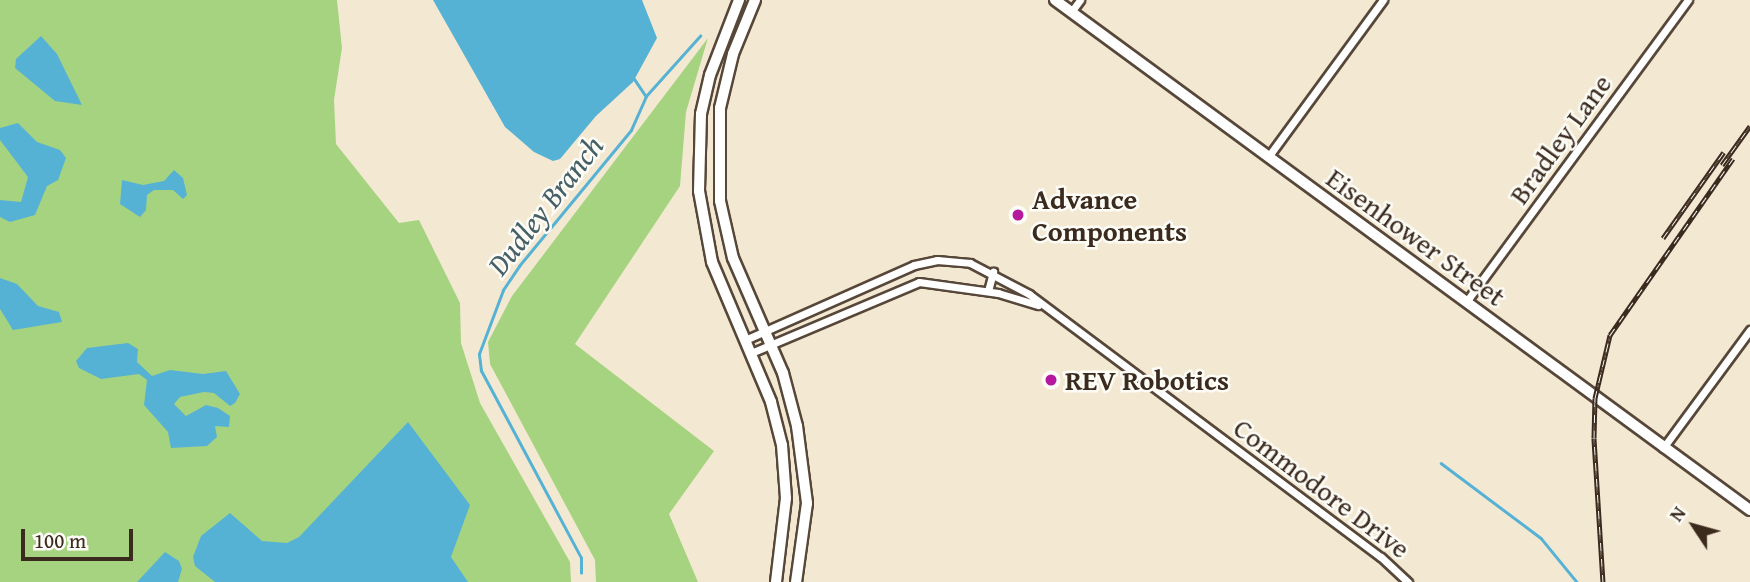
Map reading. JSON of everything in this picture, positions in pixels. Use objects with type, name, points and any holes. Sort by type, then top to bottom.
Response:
[{"type":"main road","points":[[739,0],[710,75],[699,127],[698,166],[708,246],[751,353],[782,446],[786,498],[776,582]]},
{"type":"main road","points":[[755,0],[733,54],[720,108],[720,201],[733,258],[792,403],[804,459],[806,517],[796,582]]},
{"type":"main road","name":"Eisenhower Street","points":[[1055,0],[1750,510]]},
{"type":"street","points":[[1071,12],[1080,0]]},
{"type":"street","points":[[1268,157],[1383,0]]},
{"type":"street","name":"Bradley Lane","points":[[1466,302],[1688,0]]},
{"type":"street","name":"Commodore Drive","points":[[746,340],[914,265],[957,260],[993,272],[1332,520],[1408,582]]},
{"type":"street","points":[[751,353],[919,282],[914,265]]},
{"type":"street","points":[[988,291],[993,272]]},
{"type":"street","name":"Commodore Drive","points":[[919,282],[988,291],[1039,306]]},
{"type":"street","points":[[1663,448],[1750,330]]},
{"type":"green space","points":[[0,0],[337,0],[342,48],[334,100],[336,144],[399,223],[419,220],[460,303],[461,343],[480,403],[570,562],[571,582],[0,582]]},
{"type":"green space","points":[[708,38],[686,112],[680,186],[575,344],[714,451],[669,514],[698,582],[596,582],[595,560],[490,364],[488,342],[512,296]]},
{"type":"water","points":[[433,0],[642,0],[657,38],[633,82],[596,116],[560,159],[553,161],[534,152],[505,127]]},
{"type":"water","points":[[41,36],[57,54],[82,105],[55,101],[15,68],[16,59]]},
{"type":"water","points":[[18,123],[37,142],[60,150],[66,158],[58,180],[47,186],[35,215],[10,222],[0,217],[0,200],[21,202],[28,177],[0,140],[0,128]]},
{"type":"water","points":[[174,170],[183,178],[187,195],[183,199],[173,190],[154,190],[147,195],[146,210],[140,217],[120,204],[122,180],[143,185],[164,181]]},
{"type":"water","points":[[0,278],[17,284],[38,306],[59,312],[62,322],[13,330],[0,309]]},
{"type":"water","points":[[128,343],[138,349],[137,362],[152,376],[170,370],[203,374],[226,371],[240,394],[235,403],[230,406],[214,393],[204,392],[180,397],[174,404],[186,416],[206,405],[218,408],[230,416],[229,427],[215,426],[217,437],[207,446],[171,448],[168,432],[144,405],[147,380],[139,374],[101,379],[79,368],[76,361],[87,348]]},
{"type":"water","points":[[408,422],[470,505],[451,557],[468,582],[215,582],[195,566],[193,557],[201,536],[230,513],[262,541],[287,543],[299,537]]},
{"type":"water","points":[[165,552],[179,561],[182,569],[178,582],[137,582]]},
{"type":"waterway","points":[[646,96],[700,36]]},
{"type":"waterway","name":"Dudley Branch","points":[[581,573],[581,558],[481,371],[479,354],[503,290],[519,266],[631,130],[646,97],[633,78]]},
{"type":"waterway","points":[[1441,463],[1541,538],[1577,582]]},
{"type":"railway","points":[[1722,165],[1750,126]]},
{"type":"railway","points":[[1663,238],[1724,152]]},
{"type":"railway","points":[[1603,582],[1594,438],[1595,398],[1610,335],[1733,159]]},
{"type":"place","name":"Advance Components","points":[[1018,215]]},
{"type":"place","name":"REV Robotics","points":[[1051,380]]}]
